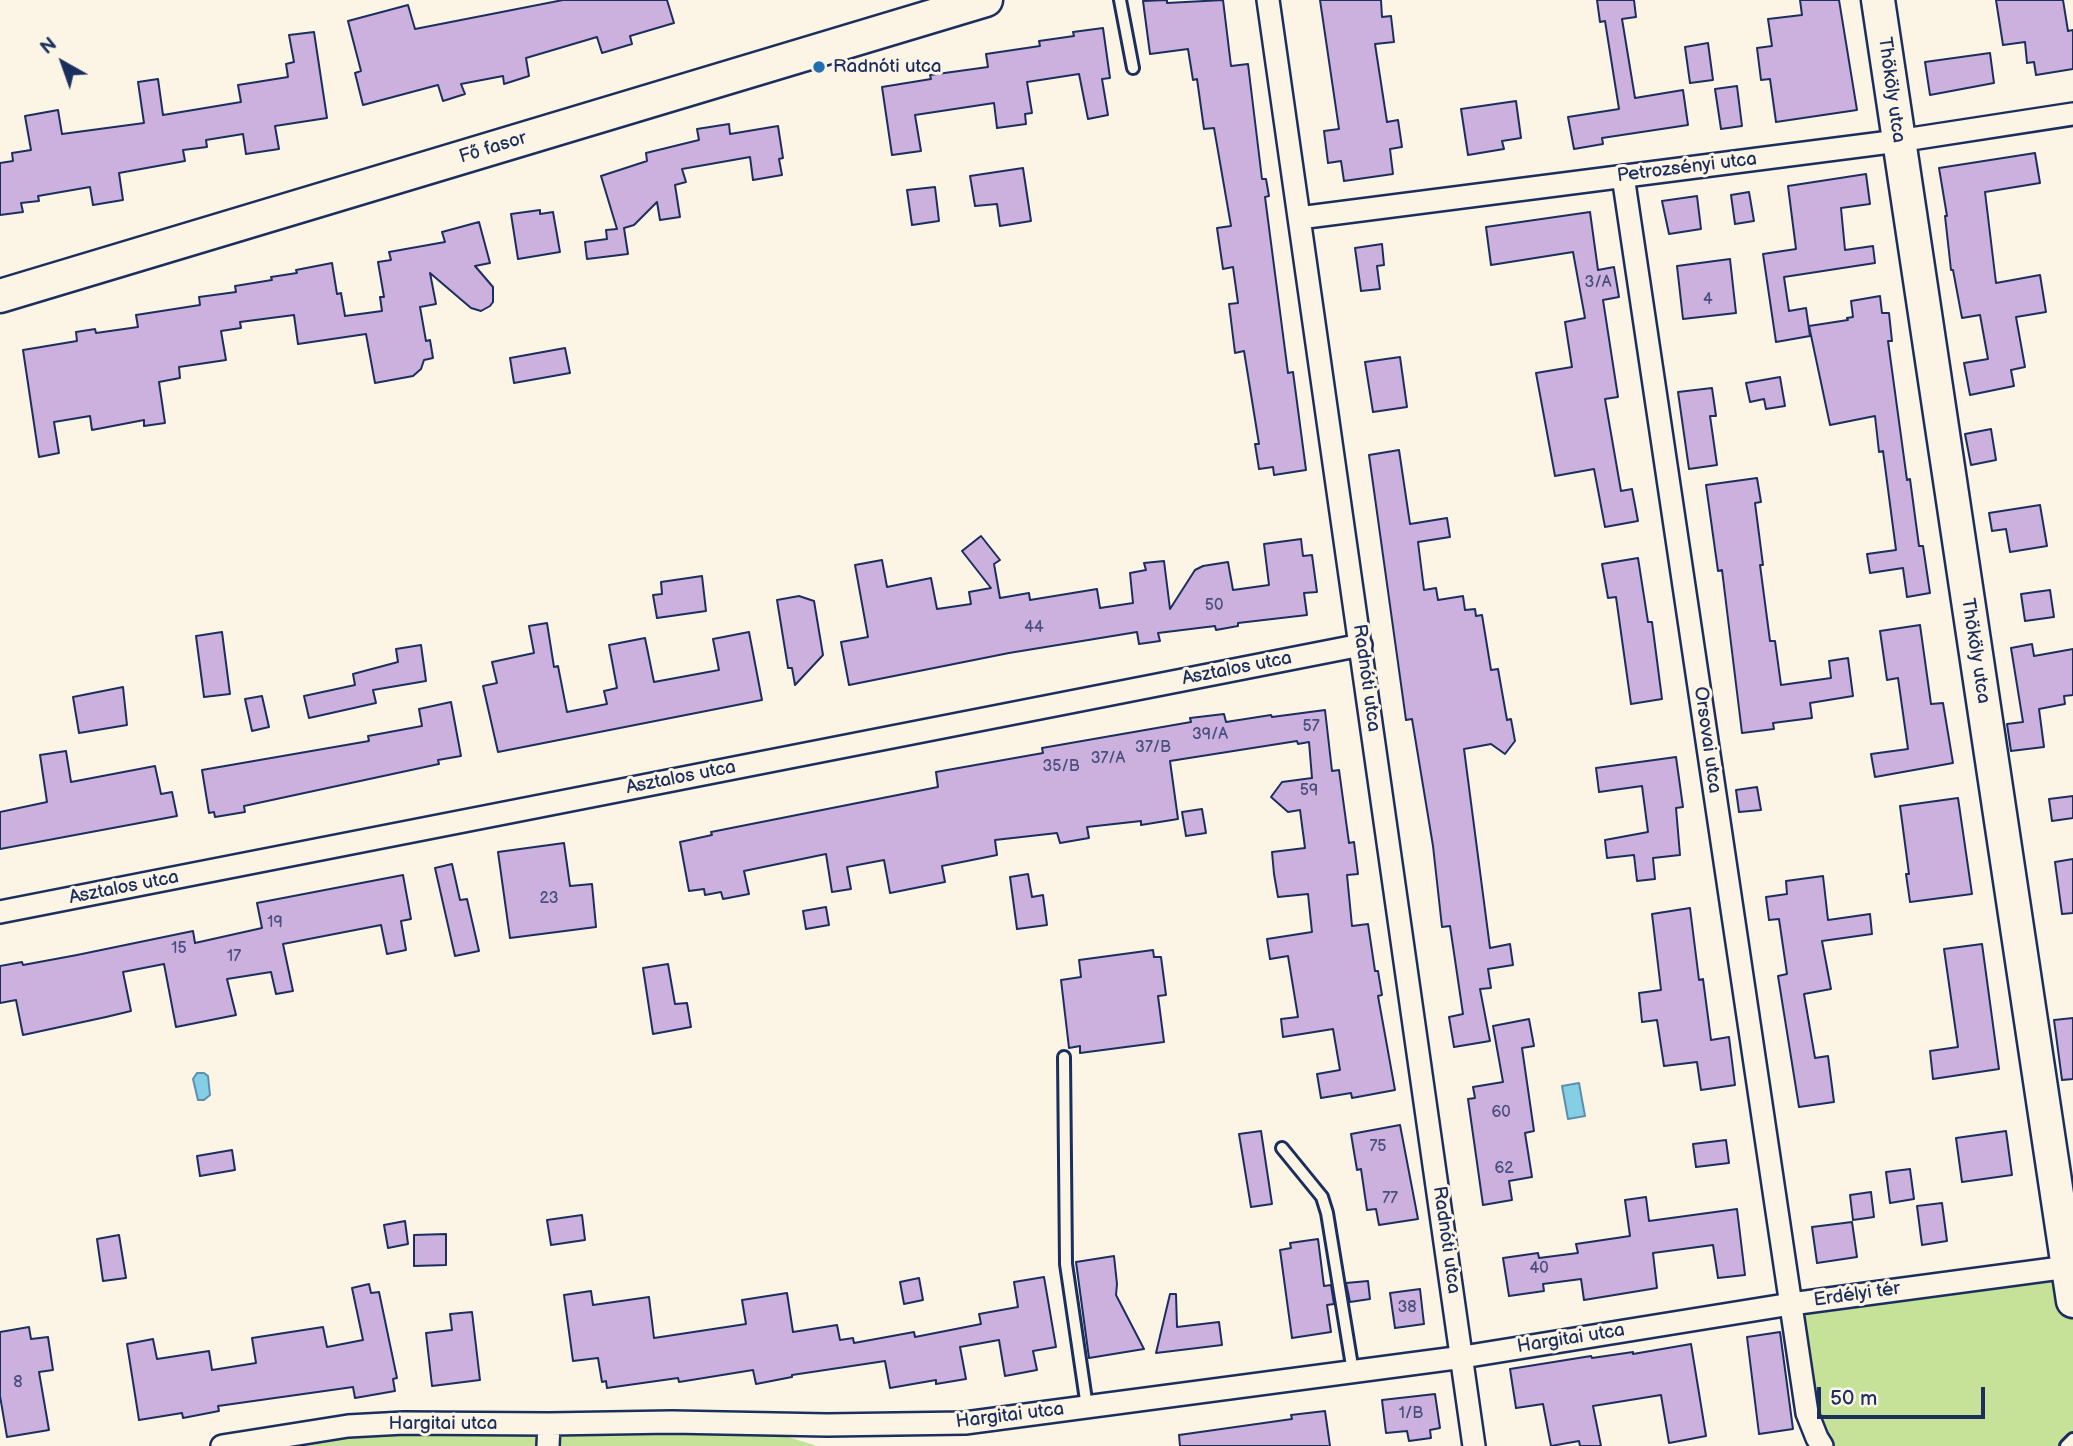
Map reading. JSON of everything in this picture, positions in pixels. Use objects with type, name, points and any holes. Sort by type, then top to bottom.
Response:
[{"type":"street","name":"Fő fasor","points":[[0,296],[986,0]]},
{"type":"street","name":"Radnóti utca","points":[[1268,0],[1474,1446]]},
{"type":"street","name":"Thököly utca","points":[[1878,0],[2071,1264],[2073,1301]]},
{"type":"street","name":"Petrozsényi utca","points":[[1300,218],[1898,141],[2073,114]]},
{"type":"street","name":"Orsovai utca","points":[[1623,176],[1791,1304]]},
{"type":"street","name":"Asztalos utca","points":[[0,912],[1362,645]]},
{"type":"street","name":"Erdélyi tér","points":[[1822,1446],[1816,1438],[1807,1413],[1791,1304],[2071,1264]]},
{"type":"street","name":"Hargitai utca","points":[[222,1446],[348,1426],[404,1423],[965,1423],[1463,1357],[1791,1304]]},
{"type":"street","points":[[548,1446],[549,1424]]},
{"type":"lane","points":[[1120,0],[1133,68]]},
{"type":"lane","points":[[1064,1057],[1066,1264],[1087,1407]]},
{"type":"lane","points":[[1282,1148],[1322,1197],[1327,1213],[1353,1372]]},
{"type":"lane","points":[[2066,1446],[2073,1439]]},
{"type":"green space","points":[[2068,1267],[2073,1301],[2073,1446],[1822,1446],[1791,1304]]},
{"type":"green space","points":[[369,1434],[779,1434],[817,1446],[276,1446]]},
{"type":"water","points":[[197,1073],[208,1076],[210,1095],[204,1100],[198,1100],[193,1079]]},
{"type":"water","points":[[1579,1083],[1585,1116],[1568,1119],[1562,1086]]},
{"type":"building","points":[[563,0],[667,0],[674,23],[630,36],[632,44],[602,53],[597,37],[526,58],[529,76],[504,84],[503,76],[461,84],[465,94],[443,101],[438,85],[363,105],[355,73],[361,71],[348,21],[408,5],[415,29]]},
{"type":"building","points":[[1167,0],[1167,3],[1223,0],[1231,66],[1248,64],[1262,179],[1266,179],[1269,196],[1265,197],[1288,373],[1293,372],[1306,470],[1274,475],[1273,467],[1259,469],[1255,444],[1259,444],[1244,351],[1235,353],[1229,304],[1238,303],[1233,267],[1223,269],[1217,228],[1231,226],[1214,128],[1204,129],[1197,79],[1193,80],[1188,49],[1150,54],[1143,1]]},
{"type":"building","points":[[1320,0],[1381,0],[1382,17],[1391,16],[1394,42],[1375,44],[1387,122],[1398,120],[1402,147],[1390,149],[1393,174],[1344,181],[1341,161],[1328,163],[1324,131],[1339,129]]},
{"type":"building","points":[[1597,0],[1634,0],[1636,17],[1622,19],[1635,98],[1683,90],[1688,125],[1602,138],[1603,144],[1574,149],[1568,117],[1619,109],[1605,21],[1600,22]]},
{"type":"building","points":[[1800,0],[1839,0],[1857,110],[1776,122],[1770,79],[1761,80],[1757,48],[1772,46],[1768,19],[1802,15]]},
{"type":"building","points":[[1996,0],[2063,0],[2068,31],[2073,30],[2073,69],[2036,75],[2034,62],[2027,63],[2025,42],[2003,45]]},
{"type":"building","points":[[1103,28],[1110,78],[1102,79],[1108,115],[1088,119],[1079,74],[1027,82],[1032,113],[1025,114],[1026,124],[997,128],[994,103],[915,115],[921,151],[892,155],[882,87],[931,79],[930,75],[988,67],[986,54],[1040,46],[1039,41]]},
{"type":"building","points":[[314,32],[327,118],[275,126],[279,149],[246,154],[243,134],[206,140],[207,147],[183,150],[185,161],[119,173],[123,200],[93,205],[90,187],[38,196],[39,201],[21,203],[23,212],[0,215],[0,163],[13,161],[12,153],[31,150],[25,116],[58,110],[62,134],[144,123],[138,82],[158,79],[163,115],[241,102],[238,85],[288,77],[286,64],[294,62],[289,35]]},
{"type":"building","points":[[1708,43],[1713,80],[1690,83],[1685,47]]},
{"type":"building","points":[[1990,53],[1994,83],[1930,95],[1925,62]]},
{"type":"building","points":[[1737,86],[1742,126],[1721,129],[1715,89]]},
{"type":"building","points":[[1516,101],[1521,138],[1502,141],[1504,149],[1468,155],[1461,109]]},
{"type":"building","points":[[729,124],[730,134],[778,126],[783,158],[779,159],[782,175],[753,180],[750,157],[682,169],[686,182],[675,185],[680,217],[660,220],[657,202],[634,225],[624,228],[628,254],[587,259],[585,242],[607,239],[606,230],[617,229],[601,176],[647,161],[646,153],[699,140],[697,129]]},
{"type":"building","points":[[2035,153],[2040,183],[1985,192],[1996,283],[2040,275],[2046,312],[2016,317],[2025,367],[2011,370],[2014,386],[1970,395],[1964,363],[1988,359],[1980,315],[1962,318],[1951,270],[1947,216],[1939,168]]},
{"type":"building","points":[[1023,168],[1031,221],[1000,226],[997,204],[975,206],[970,176]]},
{"type":"building","points":[[1866,174],[1870,204],[1841,208],[1845,250],[1873,246],[1875,263],[1784,277],[1789,311],[1806,308],[1810,336],[1776,342],[1763,254],[1796,249],[1788,186]]},
{"type":"building","points":[[935,187],[939,221],[912,225],[907,190]]},
{"type":"building","points":[[1749,192],[1754,221],[1735,224],[1731,195]]},
{"type":"building","points":[[1697,196],[1701,229],[1669,234],[1662,201]]},
{"type":"building","points":[[540,210],[540,214],[553,212],[560,252],[518,259],[511,214]]},
{"type":"building","points":[[1590,212],[1598,270],[1614,267],[1619,297],[1603,300],[1618,397],[1605,399],[1621,491],[1632,489],[1638,521],[1605,527],[1594,469],[1555,476],[1536,373],[1572,367],[1565,322],[1585,318],[1573,252],[1491,265],[1486,227]]},
{"type":"building","points":[[479,222],[490,263],[475,266],[493,287],[493,302],[481,311],[471,308],[430,273],[436,304],[420,307],[426,341],[430,340],[433,358],[424,360],[421,369],[413,376],[375,383],[366,334],[298,344],[294,315],[240,322],[241,328],[221,331],[226,360],[179,367],[180,378],[159,382],[165,423],[144,426],[144,420],[92,430],[90,416],[54,422],[59,453],[39,457],[23,350],[77,341],[76,332],[95,329],[96,333],[138,327],[136,315],[200,305],[199,297],[236,292],[235,286],[272,280],[271,277],[332,263],[337,294],[341,293],[345,316],[382,311],[380,297],[384,297],[378,262],[391,260],[389,252],[445,242],[442,232]]},
{"type":"building","points":[[1382,244],[1384,265],[1377,266],[1380,289],[1361,291],[1355,248]]},
{"type":"building","points":[[1730,259],[1736,313],[1683,319],[1677,266]]},
{"type":"building","points":[[1880,296],[1882,313],[1889,313],[1892,341],[1888,341],[1907,480],[1910,479],[1919,546],[1923,546],[1930,593],[1907,597],[1903,568],[1870,573],[1867,554],[1896,550],[1883,451],[1879,452],[1875,416],[1830,425],[1809,326],[1848,320],[1847,318],[1853,317],[1851,301]]},
{"type":"building","points":[[565,348],[570,373],[514,383],[510,358]]},
{"type":"building","points":[[1400,357],[1407,407],[1373,412],[1365,362]]},
{"type":"building","points":[[1780,377],[1785,406],[1766,409],[1764,399],[1750,402],[1746,383]]},
{"type":"building","points":[[1712,388],[1716,416],[1710,416],[1717,465],[1689,469],[1678,392]]},
{"type":"building","points":[[1991,429],[1996,460],[1971,465],[1965,434]]},
{"type":"building","points":[[1399,450],[1410,524],[1447,518],[1450,537],[1418,542],[1424,590],[1436,588],[1438,600],[1463,596],[1465,610],[1475,609],[1476,616],[1482,615],[1491,670],[1498,669],[1507,720],[1511,719],[1515,741],[1505,754],[1491,744],[1464,749],[1490,948],[1510,944],[1513,965],[1488,969],[1491,988],[1480,989],[1490,1041],[1454,1047],[1449,1017],[1463,1014],[1450,926],[1442,927],[1433,846],[1412,719],[1406,720],[1369,455]]},
{"type":"building","points":[[1757,478],[1761,502],[1755,503],[1763,565],[1760,565],[1770,641],[1775,641],[1781,685],[1831,678],[1829,661],[1848,658],[1853,696],[1810,703],[1812,718],[1773,723],[1774,729],[1742,733],[1722,570],[1718,571],[1706,485]]},
{"type":"building","points":[[2040,505],[2047,546],[2010,552],[2006,529],[1992,531],[1989,513]]},
{"type":"building","points":[[981,536],[1000,560],[994,564],[1000,598],[1029,593],[1030,600],[1097,589],[1100,608],[1133,603],[1130,573],[1146,570],[1144,563],[1164,561],[1170,609],[1195,570],[1203,566],[1228,562],[1233,590],[1269,585],[1264,544],[1301,539],[1303,556],[1312,555],[1317,592],[1304,593],[1307,615],[1238,623],[1238,626],[1216,630],[1215,626],[1158,633],[1160,641],[1139,644],[1137,632],[1009,653],[849,685],[841,642],[868,637],[855,565],[882,560],[887,587],[931,578],[937,609],[971,604],[969,592],[991,588],[962,551]]},
{"type":"building","points":[[1638,558],[1648,622],[1652,622],[1662,699],[1631,704],[1616,597],[1608,598],[1602,564]]},
{"type":"building","points":[[702,576],[706,611],[657,618],[653,595],[662,594],[661,582]]},
{"type":"building","points":[[2050,590],[2054,617],[2025,621],[2021,594]]},
{"type":"building","points":[[799,596],[814,601],[823,655],[795,685],[792,668],[788,668],[777,600]]},
{"type":"building","points":[[547,623],[554,667],[558,666],[567,712],[607,704],[604,691],[617,688],[609,645],[645,638],[654,682],[719,670],[713,639],[749,632],[762,700],[498,752],[483,686],[497,683],[492,662],[534,653],[529,626]]},
{"type":"building","points":[[1920,625],[1931,704],[1943,703],[1953,763],[1875,777],[1871,754],[1908,749],[1898,678],[1887,680],[1880,631]]},
{"type":"building","points":[[222,632],[230,694],[204,697],[196,636]]},
{"type":"building","points":[[2032,644],[2034,656],[2073,649],[2073,695],[2064,696],[2065,704],[2039,709],[2044,747],[2011,751],[2007,724],[2023,722],[2011,648]]},
{"type":"building","points":[[421,645],[426,681],[373,690],[376,703],[309,718],[304,696],[355,685],[353,674],[398,662],[396,649]]},
{"type":"building","points":[[123,687],[127,725],[79,733],[73,697]]},
{"type":"building","points":[[262,696],[269,727],[252,731],[245,699]]},
{"type":"building","points":[[451,702],[461,756],[438,760],[439,764],[244,806],[245,812],[215,817],[214,812],[209,813],[202,770],[369,741],[368,736],[422,726],[419,709]]},
{"type":"building","points":[[1325,710],[1332,771],[1339,770],[1349,843],[1354,842],[1358,874],[1347,875],[1352,926],[1368,924],[1375,971],[1378,971],[1382,995],[1378,996],[1395,1090],[1352,1098],[1351,1093],[1321,1098],[1317,1074],[1340,1070],[1333,1029],[1283,1037],[1281,1019],[1298,1017],[1288,956],[1270,959],[1267,939],[1312,932],[1308,894],[1278,897],[1274,874],[1272,852],[1305,848],[1300,810],[1288,812],[1271,797],[1282,782],[1312,778],[1309,742],[1298,744],[1297,741],[1170,761],[1178,819],[1141,825],[1141,821],[1087,827],[1089,838],[1060,843],[1057,833],[995,840],[997,855],[942,866],[945,882],[890,893],[884,860],[847,867],[851,889],[832,892],[826,854],[744,871],[749,894],[723,899],[721,892],[705,895],[704,889],[689,891],[680,842],[712,835],[711,832],[938,787],[936,772],[1043,753],[1042,748],[1191,722],[1190,718],[1224,714],[1226,722]]},
{"type":"building","points":[[66,751],[71,782],[155,766],[161,794],[172,792],[177,816],[0,849],[0,812],[47,802],[40,755]]},
{"type":"building","points":[[1676,757],[1683,807],[1676,808],[1680,855],[1653,858],[1655,879],[1637,881],[1634,855],[1607,858],[1605,840],[1648,832],[1642,786],[1599,792],[1596,768]]},
{"type":"building","points":[[1757,787],[1761,810],[1739,812],[1736,790]]},
{"type":"building","points":[[2073,796],[2073,818],[2052,821],[2049,799]]},
{"type":"building","points":[[1958,798],[1972,894],[1910,902],[1900,806]]},
{"type":"building","points":[[1202,809],[1206,833],[1186,836],[1182,812]]},
{"type":"building","points":[[564,843],[570,886],[592,884],[596,927],[510,938],[498,852]]},
{"type":"building","points":[[2073,859],[2073,913],[2062,914],[2055,862]]},
{"type":"building","points":[[452,864],[460,900],[467,899],[479,951],[455,956],[435,868]]},
{"type":"building","points":[[1028,874],[1032,897],[1043,895],[1047,925],[1017,929],[1010,877]]},
{"type":"building","points":[[403,875],[411,919],[401,921],[406,950],[387,954],[381,925],[283,944],[293,991],[276,994],[271,972],[227,979],[236,1015],[176,1027],[164,964],[123,972],[131,1011],[106,1017],[23,1035],[16,1000],[0,1003],[0,966],[22,962],[23,965],[193,931],[195,943],[262,928],[257,903]]},
{"type":"building","points":[[1823,876],[1828,920],[1870,914],[1872,934],[1822,941],[1831,989],[1804,994],[1815,1058],[1828,1056],[1834,1102],[1799,1107],[1778,976],[1787,974],[1779,919],[1769,920],[1766,897],[1787,894],[1786,881]]},
{"type":"building","points":[[826,907],[829,925],[806,929],[803,911]]},
{"type":"building","points":[[1690,908],[1699,980],[1703,979],[1711,1040],[1729,1037],[1735,1085],[1701,1090],[1697,1062],[1664,1066],[1657,1020],[1642,1022],[1639,993],[1661,990],[1652,914]]},
{"type":"building","points":[[1982,944],[1999,1069],[1933,1079],[1930,1051],[1958,1047],[1944,949]]},
{"type":"building","points":[[1153,950],[1154,957],[1161,957],[1166,995],[1158,996],[1164,1042],[1080,1053],[1080,1046],[1069,1048],[1061,980],[1081,977],[1079,960]]},
{"type":"building","points":[[668,964],[675,1004],[687,1003],[691,1027],[653,1034],[643,968]]},
{"type":"building","points":[[2073,1018],[2073,1079],[2062,1080],[2054,1020]]},
{"type":"building","points":[[1529,1019],[1534,1046],[1522,1048],[1534,1131],[1525,1133],[1532,1177],[1509,1181],[1512,1200],[1483,1205],[1468,1099],[1475,1098],[1473,1087],[1503,1082],[1493,1026]]},
{"type":"building","points":[[1400,1125],[1418,1219],[1379,1225],[1376,1209],[1367,1210],[1361,1169],[1357,1170],[1351,1134]]},
{"type":"building","points":[[1261,1131],[1272,1204],[1251,1207],[1239,1134]]},
{"type":"building","points":[[2006,1131],[2012,1175],[1962,1182],[1956,1138]]},
{"type":"building","points":[[1726,1140],[1729,1163],[1696,1167],[1693,1144]]},
{"type":"building","points":[[232,1150],[235,1170],[200,1176],[197,1156]]},
{"type":"building","points":[[1910,1169],[1914,1199],[1890,1203],[1886,1172]]},
{"type":"building","points":[[1871,1192],[1874,1217],[1853,1220],[1850,1195]]},
{"type":"building","points":[[1646,1197],[1649,1221],[1737,1209],[1745,1275],[1718,1278],[1713,1245],[1653,1253],[1657,1288],[1584,1300],[1581,1279],[1543,1284],[1544,1291],[1509,1296],[1503,1258],[1538,1253],[1539,1258],[1578,1253],[1576,1244],[1630,1236],[1625,1200]]},
{"type":"building","points":[[1942,1203],[1947,1241],[1922,1245],[1917,1206]]},
{"type":"building","points":[[582,1215],[585,1240],[551,1245],[547,1220]]},
{"type":"building","points":[[405,1221],[408,1244],[388,1248],[384,1225]]},
{"type":"building","points":[[1852,1222],[1857,1257],[1817,1263],[1812,1227]]},
{"type":"building","points":[[446,1234],[446,1265],[414,1266],[414,1235]]},
{"type":"building","points":[[119,1235],[126,1278],[103,1281],[97,1239]]},
{"type":"building","points":[[1318,1239],[1324,1286],[1331,1285],[1334,1304],[1327,1305],[1331,1332],[1292,1338],[1280,1250],[1291,1248],[1290,1243]]},
{"type":"building","points":[[1114,1256],[1116,1295],[1144,1349],[1089,1358],[1076,1262]]},
{"type":"building","points":[[1044,1277],[1056,1347],[1033,1351],[1037,1370],[1005,1376],[999,1340],[960,1347],[966,1379],[936,1384],[936,1380],[890,1388],[885,1361],[792,1375],[756,1384],[753,1370],[679,1382],[678,1378],[607,1388],[606,1381],[602,1382],[598,1358],[573,1361],[564,1295],[591,1291],[593,1305],[649,1297],[654,1338],[746,1324],[742,1300],[787,1293],[793,1332],[837,1325],[840,1340],[853,1338],[854,1343],[914,1332],[915,1337],[981,1324],[979,1314],[1018,1307],[1014,1282]]},
{"type":"building","points":[[919,1278],[923,1300],[904,1304],[900,1282]]},
{"type":"building","points":[[1368,1281],[1370,1299],[1350,1302],[1346,1283]]},
{"type":"building","points":[[369,1284],[371,1293],[379,1292],[397,1378],[393,1379],[395,1391],[355,1398],[353,1387],[218,1406],[219,1411],[183,1418],[182,1413],[139,1420],[127,1344],[153,1339],[157,1359],[209,1351],[212,1370],[256,1363],[252,1338],[323,1327],[327,1347],[363,1340],[352,1288]]},
{"type":"building","points":[[1420,1289],[1424,1324],[1395,1328],[1390,1293]]},
{"type":"building","points":[[1170,1294],[1176,1294],[1177,1327],[1219,1322],[1222,1345],[1156,1353]]},
{"type":"building","points":[[472,1312],[480,1380],[432,1386],[426,1333],[452,1330],[450,1314]]},
{"type":"building","points":[[29,1327],[31,1339],[48,1337],[53,1370],[39,1372],[49,1430],[7,1437],[0,1396],[0,1332]]},
{"type":"building","points":[[1780,1332],[1793,1429],[1759,1434],[1747,1337]]},
{"type":"building","points":[[1691,1344],[1706,1436],[1669,1443],[1661,1395],[1593,1406],[1601,1446],[1580,1446],[1579,1441],[1551,1446],[1543,1404],[1516,1408],[1510,1369]]},
{"type":"building","points":[[1435,1394],[1440,1428],[1430,1430],[1431,1438],[1409,1441],[1407,1431],[1386,1433],[1382,1400]]},
{"type":"building","points":[[1325,1411],[1330,1446],[1180,1446],[1179,1435],[1292,1419],[1291,1415]]},
{"type":"place","name":"Radnóti utca","points":[[819,67]]}]
